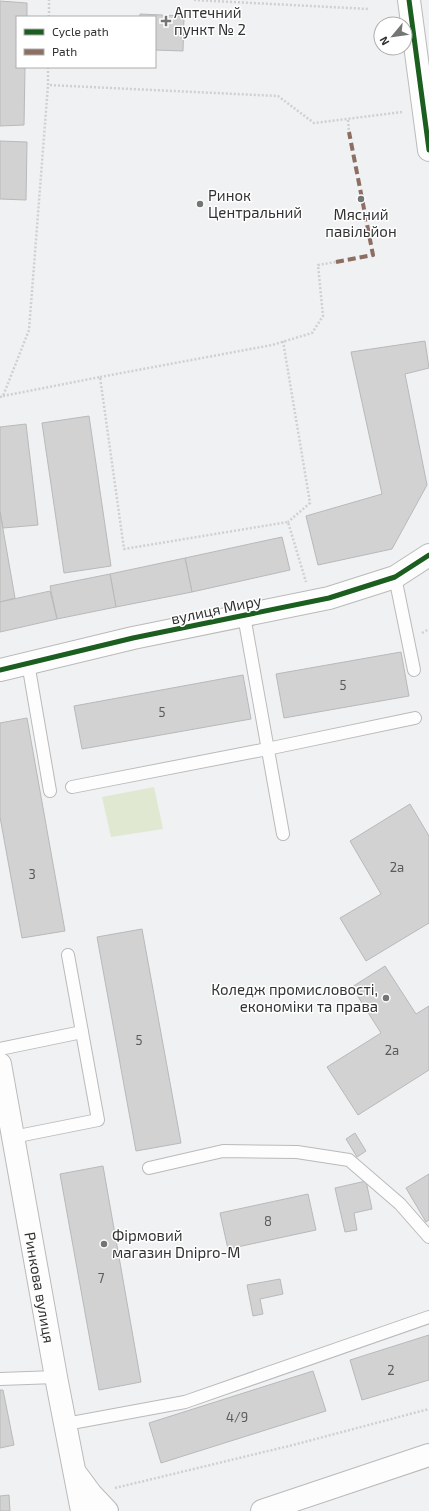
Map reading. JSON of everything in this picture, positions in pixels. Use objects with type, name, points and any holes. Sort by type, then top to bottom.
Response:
[{"type":"main road","points":[[409,0],[429,150]]},
{"type":"main road","name":"вулиця Миру","points":[[0,670],[133,638],[328,598],[395,577],[429,554]]},
{"type":"main road","name":"Ринкова вулиця","points":[[0,1064],[74,1471],[87,1503]]},
{"type":"main road","points":[[262,1511],[429,1455]]},
{"type":"main road","points":[[87,1503],[107,1511]]},
{"type":"lane","points":[[395,577],[414,670]]},
{"type":"lane","points":[[244,616],[282,834]]},
{"type":"lane","points":[[28,663],[50,791]]},
{"type":"lane","points":[[72,787],[267,749],[415,718]]},
{"type":"lane","points":[[13,1137],[98,1120],[68,955]]},
{"type":"lane","points":[[0,1048],[82,1032]]},
{"type":"lane","points":[[149,1168],[223,1151],[297,1152],[349,1160],[400,1204],[429,1237]]},
{"type":"lane","points":[[66,1424],[185,1402],[429,1317]]},
{"type":"lane","points":[[0,1379],[56,1377]]},
{"type":"path","points":[[49,0],[49,16]]},
{"type":"path","points":[[194,0],[369,10]]},
{"type":"path","points":[[2,396],[29,330],[48,85],[48,68]]},
{"type":"path","points":[[48,85],[278,96],[314,124],[424,109]]},
{"type":"path","points":[[348,120],[349,132]]},
{"type":"path","points":[[2,396],[272,345],[312,333],[323,316],[318,265],[336,262]]},
{"type":"path","points":[[100,377],[124,549],[288,522],[310,503],[283,341]]},
{"type":"path","points":[[288,522],[312,602]]},
{"type":"path","points":[[87,1503],[293,1445],[429,1409]]},
{"type":"green space","points":[[154,787],[163,829],[111,837],[102,797]]},
{"type":"building","points":[[0,1],[27,3],[27,16],[16,16],[16,68],[25,68],[24,125],[0,126]]},
{"type":"building","points":[[140,14],[184,16],[183,51],[156,50],[156,16],[140,16]]},
{"type":"building","points":[[0,141],[27,142],[26,200],[0,199]]},
{"type":"building","points":[[425,341],[429,368],[405,374],[427,485],[392,549],[318,565],[306,516],[382,494],[351,352]]},
{"type":"building","points":[[89,416],[111,566],[64,573],[42,423]]},
{"type":"building","points":[[26,424],[38,525],[3,528],[0,512],[0,427]]},
{"type":"building","points":[[0,512],[15,598],[0,602]]},
{"type":"building","points":[[282,537],[290,570],[192,592],[185,558]]},
{"type":"building","points":[[185,558],[192,592],[116,607],[110,574]]},
{"type":"building","points":[[110,574],[116,607],[57,619],[50,586]]},
{"type":"building","points":[[50,591],[57,619],[0,632],[0,602]]},
{"type":"building","points":[[401,652],[409,696],[284,718],[276,674]]},
{"type":"building","points":[[243,675],[251,719],[82,749],[74,706]]},
{"type":"building","points":[[27,718],[65,931],[22,938],[0,817],[0,723]]},
{"type":"building","name":"Коледж промисловості, економіки та права","points":[[410,804],[429,836],[429,923],[366,961],[340,918],[381,894],[350,841]]},
{"type":"building","points":[[142,929],[181,1143],[136,1151],[97,937]]},
{"type":"building","name":"Коледж промисловості, економіки та права","points":[[385,966],[416,1014],[429,1006],[429,1070],[358,1115],[327,1067],[381,1033],[352,987]]},
{"type":"building","points":[[355,1133],[366,1151],[357,1157],[346,1139]]},
{"type":"building","points":[[103,1166],[141,1382],[99,1390],[60,1174]]},
{"type":"building","points":[[429,1174],[429,1220],[426,1222],[406,1188]]},
{"type":"building","points":[[366,1181],[372,1209],[354,1213],[357,1230],[345,1232],[335,1188]]},
{"type":"building","points":[[308,1194],[316,1230],[228,1249],[220,1213]]},
{"type":"building","points":[[280,1279],[283,1294],[260,1299],[263,1314],[253,1316],[247,1285]]},
{"type":"building","points":[[429,1335],[429,1380],[362,1400],[350,1360]]},
{"type":"building","points":[[313,1371],[326,1411],[161,1463],[149,1423]]},
{"type":"building","points":[[0,1390],[3,1390],[14,1445],[0,1448]]},
{"type":"building","points":[[9,1495],[10,1511],[0,1511],[0,1496]]},
{"type":"marked path","points":[[336,262],[373,255],[349,132]]},
{"type":"cycle path","points":[[409,0],[429,150]]},
{"type":"cycle path","points":[[0,670],[133,638],[329,598],[395,577],[429,555]]},
{"type":"place","name":"Аптечний пункт № 2","points":[[166,21]]},
{"type":"place","name":"Мясний павільйон","points":[[361,199]]},
{"type":"place","name":"Ринок Центральний","points":[[200,204]]},
{"type":"place","name":"Коледж промисловості, економіки та права","points":[[386,998]]},
{"type":"place","name":"Фірмовий магазин Dnipro-M","points":[[104,1244]]}]
